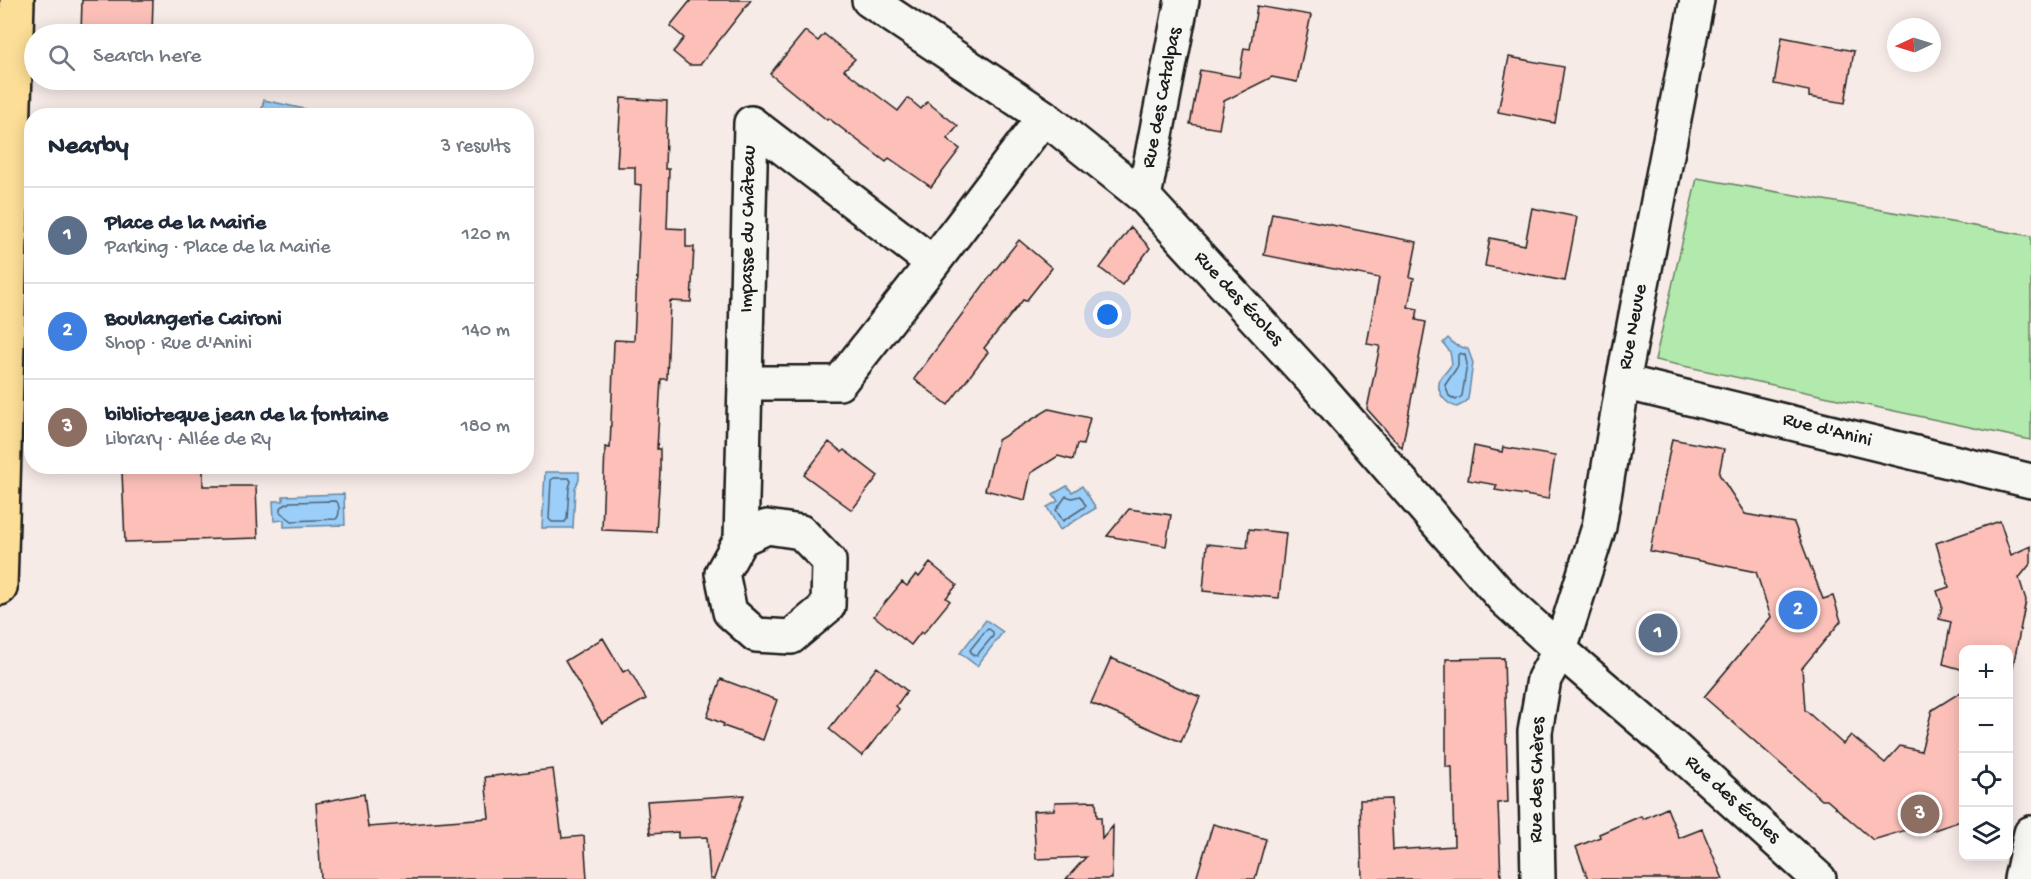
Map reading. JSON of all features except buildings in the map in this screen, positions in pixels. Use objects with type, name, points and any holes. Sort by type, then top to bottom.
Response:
[{"type":"main road","points":[[0,588],[17,0]]},
{"type":"street","name":"Rue des Écoles","points":[[869,0],[1044,117],[1144,197],[1316,384],[1504,599],[1819,879]]},
{"type":"street","name":"Rue des Catalpas","points":[[1144,197],[1182,0]]},
{"type":"street","name":"Rue Neuve","points":[[1560,650],[1599,528],[1623,382],[1697,0]]},
{"type":"street","points":[[745,383],[839,383],[1044,117]]},
{"type":"street","name":"Impasse du Château","points":[[741,538],[751,123],[933,263]]},
{"type":"street","name":"Rue d'Anini","points":[[1623,382],[2031,481]]},
{"type":"street","name":"Rue des Chères","points":[[1538,879],[1535,732],[1544,679],[1560,650]]},
{"type":"street","points":[[2026,872],[2031,833]]},
{"type":"green space","points":[[1697,178],[2031,236],[2031,440],[1655,360]]},
{"type":"water","points":[[264,100],[300,108],[262,108]]},
{"type":"water","points":[[1448,338],[1455,345],[1468,349],[1473,363],[1468,399],[1457,407],[1445,400],[1439,389],[1440,380],[1452,364],[1450,352],[1443,343]]},
{"type":"water","points":[[545,472],[579,472],[579,480],[575,488],[573,528],[542,528]]},
{"type":"water","points":[[1067,486],[1072,492],[1082,486],[1096,508],[1060,530],[1047,507],[1058,501],[1053,494]]},
{"type":"water","points":[[344,494],[345,525],[284,527],[284,520],[274,521],[273,501],[283,501],[283,496]]},
{"type":"water","points":[[986,620],[1003,632],[977,666],[960,653]]},
{"type":"place","name":"Boulangerie Caironi","points":[[1798,610]]},
{"type":"place","name":"Place de la Mairie","points":[[1658,633]]},
{"type":"place","name":"biblioteque jean de la fontaine","points":[[1920,814]]}]
